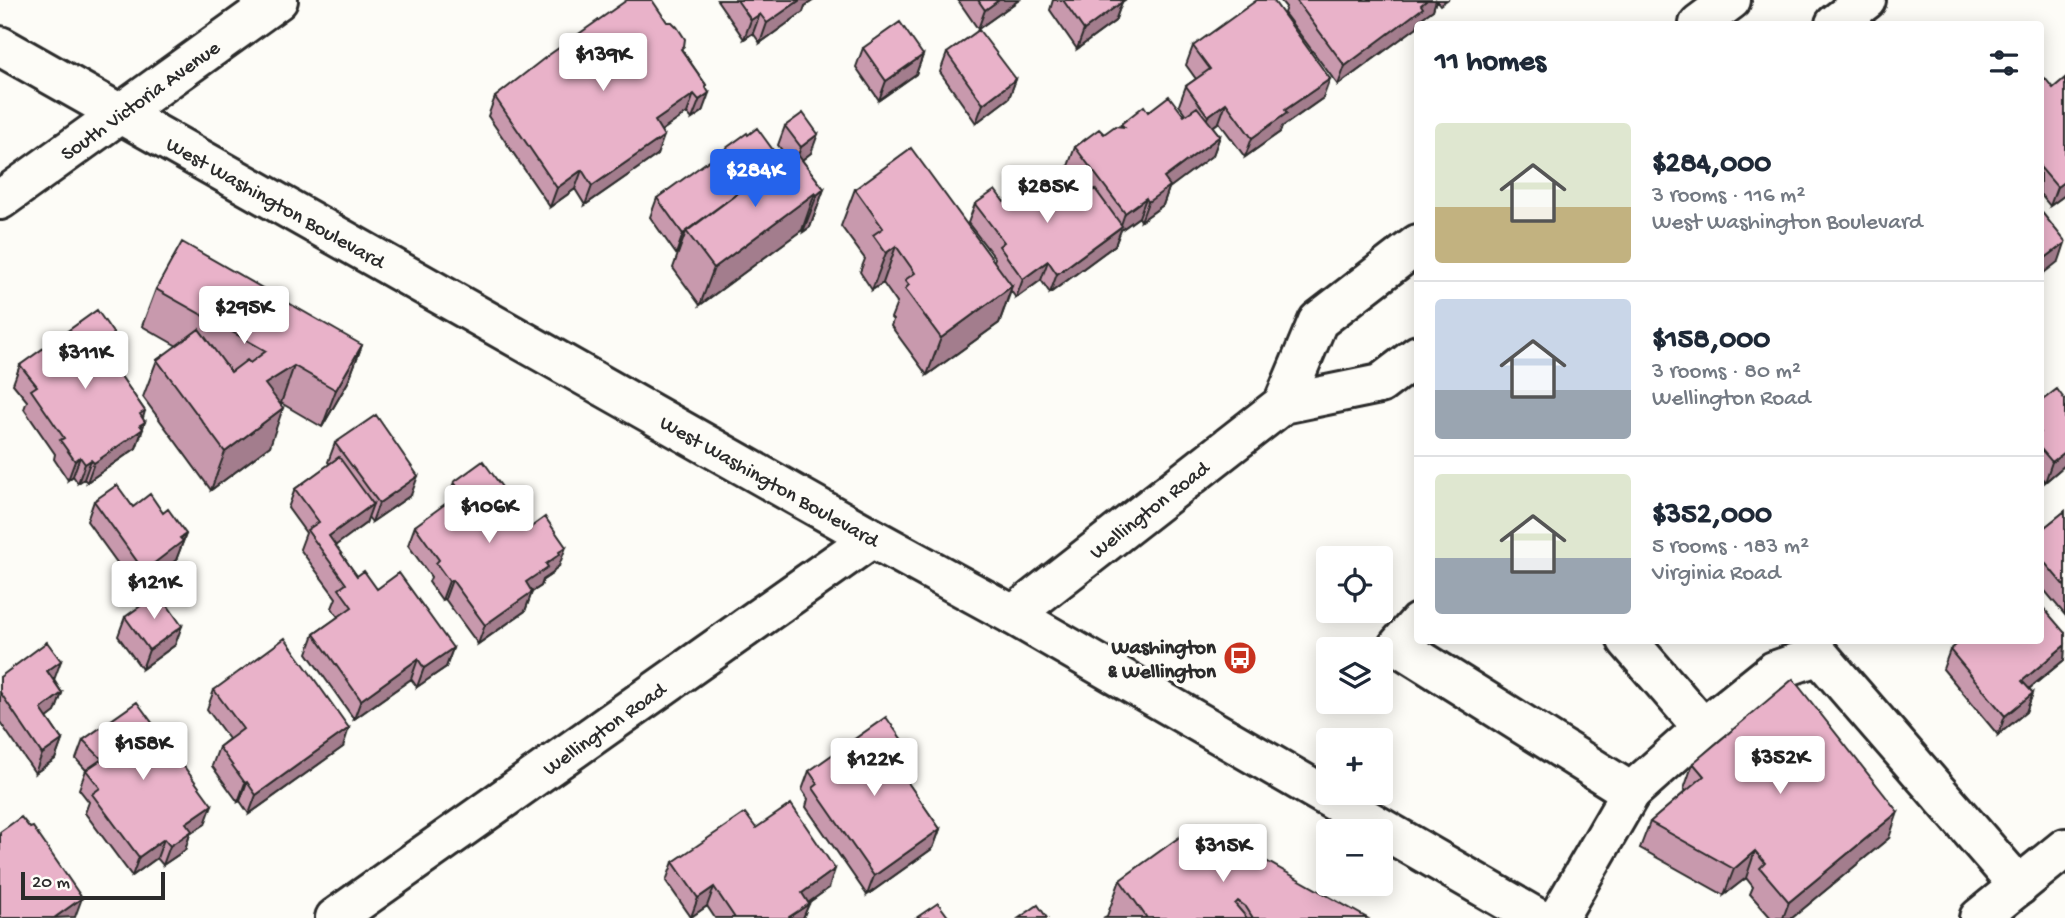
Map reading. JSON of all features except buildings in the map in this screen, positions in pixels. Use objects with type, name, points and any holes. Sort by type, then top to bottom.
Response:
[{"type":"street","points":[[1703,21],[1731,0]]},
{"type":"street","name":"South Victoria Avenue","points":[[0,200],[271,2]]},
{"type":"street","name":"West Washington Boulevard","points":[[0,46],[1013,615],[1537,918]]},
{"type":"street","name":"Wellington Road","points":[[1283,404],[1318,321],[1414,247]]},
{"type":"street","name":"Wellington Road","points":[[1013,615],[1283,404],[1380,384],[1414,358]]},
{"type":"street","name":"Wellington Road","points":[[335,918],[872,538]]},
{"type":"street","points":[[1414,628],[1398,646],[1631,792]]},
{"type":"street","points":[[1630,644],[1703,727]]},
{"type":"street","points":[[1558,918],[1631,792],[1703,727],[1774,671],[1819,655],[2019,886]]},
{"type":"street","points":[[1979,918],[2065,848]]},
{"type":"place","name":"Washington & Wellington","points":[[1240,658]]}]
